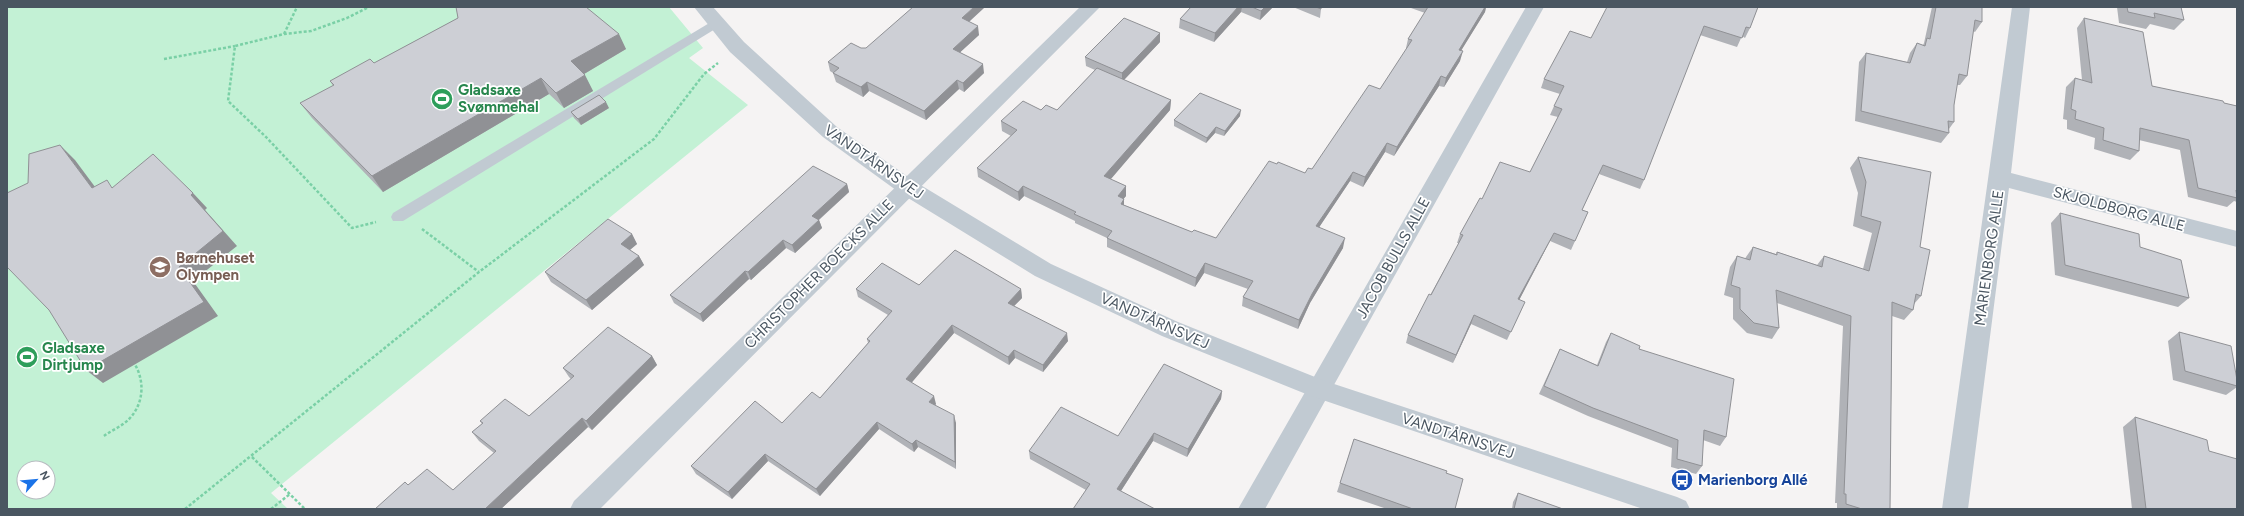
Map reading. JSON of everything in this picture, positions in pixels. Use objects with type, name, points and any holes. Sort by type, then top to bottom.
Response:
[{"type":"street","name":"CHRISTOPHER BOECKS ALLE","points":[[583,509],[907,187],[1091,7]]},
{"type":"street","name":"JACOB BULLS ALLE","points":[[1251,509],[1535,7]]},
{"type":"street","name":"MARIENBORG ALLE","points":[[1955,509],[2000,178],[2021,7]]},
{"type":"street","name":"VANDTÅRNSVEJ","points":[[710,15],[737,47],[830,132],[907,187],[1043,270],[1170,328],[1319,389],[1678,509]]},
{"type":"street","name":"SKJOLDBORG ALLE","points":[[2000,178],[2237,240]]},
{"type":"lane","points":[[398,217],[710,15]]},
{"type":"path","points":[[284,34],[297,7]]},
{"type":"path","points":[[164,59],[235,46],[284,34],[312,31],[347,18],[367,8]]},
{"type":"path","points":[[235,46],[228,101],[266,137],[352,228],[398,217],[421,229],[479,272]]},
{"type":"path","points":[[185,509],[252,457],[479,272],[654,139],[679,109],[704,74],[737,47]]},
{"type":"path","points":[[104,436],[130,418],[142,392],[139,368],[130,358]]},
{"type":"path","points":[[252,457],[305,509]]},
{"type":"path","points":[[271,509],[290,494]]},
{"type":"green space","points":[[7,7],[669,7],[703,48],[689,58],[748,105],[271,493],[288,509],[7,509]]},
{"type":"building","name":"Gladsaxe Svømmehal","points":[[456,7],[586,7],[619,34],[571,61],[585,75],[556,93],[541,78],[372,176],[300,103],[334,85],[330,81],[370,59],[374,63],[458,18]]},
{"type":"building","points":[[913,7],[974,7],[962,18],[978,26],[953,49],[983,64],[963,83],[957,80],[924,111],[867,82],[861,87],[833,73],[839,68],[828,62],[851,43],[861,48],[866,48]]},
{"type":"building","points":[[1191,7],[1238,7],[1215,33],[1180,19]]},
{"type":"building","points":[[1252,7],[1265,7],[1261,11]]},
{"type":"building","points":[[1428,7],[1485,7],[1459,50],[1463,51],[1446,78],[1441,76],[1397,147],[1387,143],[1365,177],[1353,172],[1316,226],[1345,238],[1312,294],[1299,320],[1243,297],[1253,281],[1205,263],[1196,278],[1107,238],[1112,231],[1074,214],[1076,212],[1023,186],[1018,192],[977,168],[1017,130],[1001,121],[1023,101],[1041,110],[1046,105],[1057,110],[1097,68],[1171,100],[1104,176],[1126,186],[1118,196],[1124,199],[1121,204],[1192,232],[1194,230],[1216,238],[1269,161],[1277,164],[1278,162],[1305,173],[1308,168],[1312,169],[1369,85],[1380,89],[1412,40],[1408,39]]},
{"type":"building","points":[[1607,7],[1758,7],[1750,28],[1746,27],[1742,38],[1704,26],[1644,180],[1603,165],[1582,210],[1588,212],[1575,241],[1554,233],[1518,299],[1525,302],[1511,332],[1474,315],[1456,355],[1408,335],[1429,294],[1431,295],[1463,235],[1460,234],[1480,198],[1482,199],[1500,162],[1530,172],[1562,109],[1554,106],[1564,86],[1544,79],[1570,31],[1591,38]]},
{"type":"building","points":[[1936,7],[1982,7],[1982,22],[1975,20],[1967,76],[1959,74],[1954,105],[1954,122],[1948,121],[1949,133],[1861,111],[1866,53],[1910,63],[1917,43],[1925,46],[1927,38],[1930,39]]},
{"type":"building","points":[[2127,7],[2181,7],[2184,20],[2154,13],[2155,18],[2128,12]]},
{"type":"building","points":[[1124,18],[1160,33],[1122,73],[1085,57]]},
{"type":"building","points":[[2084,18],[2143,32],[2152,86],[2223,101],[2224,103],[2237,106],[2237,198],[2198,188],[2189,140],[2140,128],[2139,151],[2103,140],[2104,128],[2075,119],[2076,111],[2071,109],[2075,78],[2092,83]]},
{"type":"building","points":[[1200,93],[1241,110],[1225,131],[1216,127],[1207,138],[1174,120]]},
{"type":"building","points":[[599,95],[606,102],[578,119],[571,112]]},
{"type":"building","points":[[60,145],[92,188],[107,180],[112,188],[153,154],[193,193],[191,195],[223,231],[179,267],[204,302],[86,370],[49,310],[7,267],[7,193],[28,183],[29,154]]},
{"type":"building","points":[[1858,157],[1931,172],[1920,247],[1930,250],[1921,296],[1916,294],[1913,310],[1892,302],[1890,509],[1862,509],[1846,504],[1846,494],[1844,494],[1851,316],[1776,290],[1779,328],[1754,323],[1740,309],[1740,288],[1731,285],[1737,256],[1750,260],[1753,247],[1777,255],[1777,252],[1822,267],[1824,256],[1869,271],[1881,222],[1861,216],[1866,182]]},
{"type":"building","points":[[813,166],[847,184],[812,216],[819,220],[792,245],[783,240],[748,272],[745,271],[700,314],[670,295]]},
{"type":"building","points":[[2060,213],[2139,234],[2140,247],[2181,260],[2189,298],[2065,265]]},
{"type":"building","points":[[608,219],[632,234],[621,244],[639,256],[586,300],[545,272]]},
{"type":"building","points":[[955,250],[1021,289],[1008,303],[1067,333],[1043,365],[1014,350],[1008,357],[952,325],[906,379],[934,396],[929,402],[954,415],[955,462],[916,440],[912,444],[877,422],[816,489],[765,454],[728,492],[691,466],[755,401],[782,423],[812,392],[820,398],[870,341],[867,339],[892,311],[856,289],[882,263],[919,285]]},
{"type":"building","points":[[608,327],[652,356],[586,421],[582,418],[485,509],[375,509],[405,482],[408,485],[427,469],[453,490],[496,451],[472,432],[483,423],[480,421],[505,399],[529,416],[574,376],[563,368]]},
{"type":"building","points":[[2179,332],[2231,346],[2237,386],[2185,371]]},
{"type":"building","points":[[1611,333],[1640,346],[1639,349],[1734,379],[1726,437],[1704,430],[1702,466],[1677,459],[1678,440],[1593,408],[1544,386],[1560,349],[1598,366]]},
{"type":"building","points":[[1164,364],[1222,391],[1188,449],[1154,433],[1117,489],[1155,509],[1073,509],[1090,484],[1029,451],[1061,407],[1118,436]]},
{"type":"building","points":[[2135,417],[2207,440],[2209,451],[2237,459],[2237,509],[2146,509]]},
{"type":"building","points":[[1354,439],[1447,471],[1446,473],[1463,479],[1455,509],[1413,509],[1340,483]]},
{"type":"building","points":[[1518,493],[1563,509],[1514,509]]},
{"type":"place","name":"Gladsaxe Svømmehal","points":[[442,99]]},
{"type":"place","name":"Børnehuset Olympen","points":[[160,267]]},
{"type":"place","name":"Gladsaxe Dirtjump","points":[[27,357]]},
{"type":"place","name":"Marienborg Allé","points":[[1682,480]]}]
